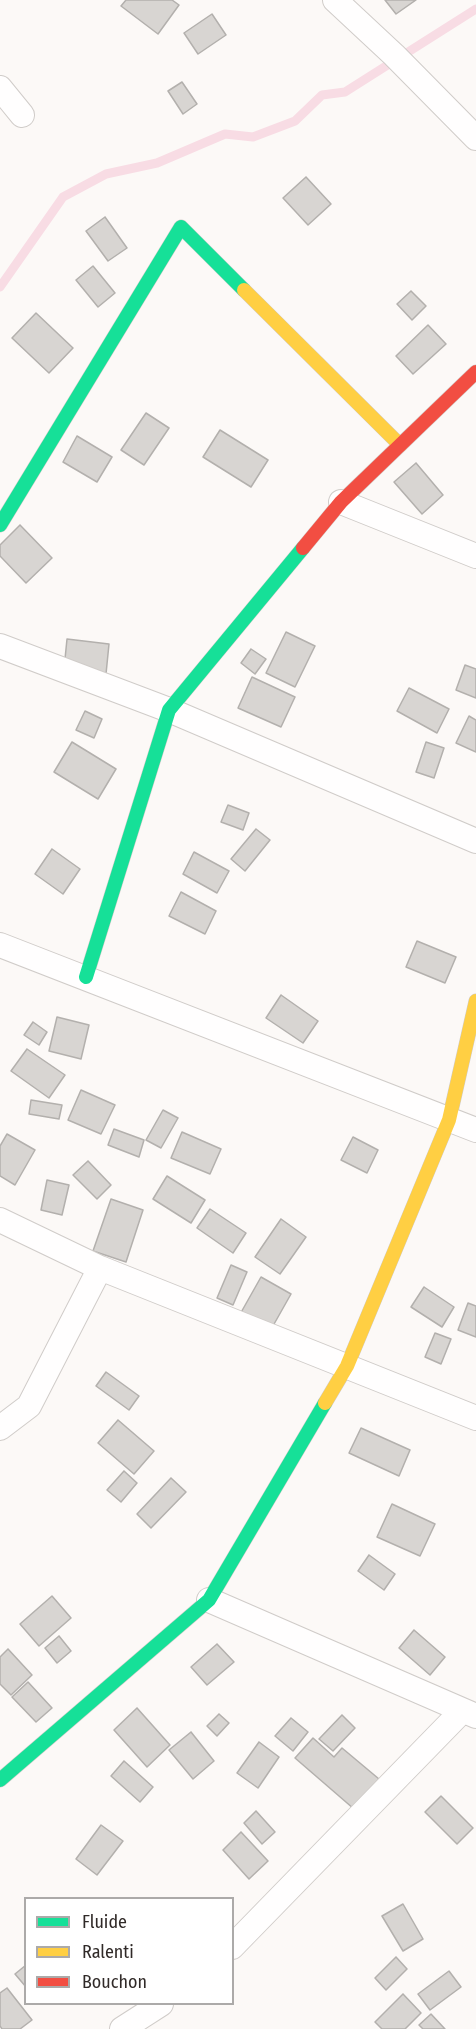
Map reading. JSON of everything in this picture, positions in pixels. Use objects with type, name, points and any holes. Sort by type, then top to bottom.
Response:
[{"type":"street","points":[[335,0],[476,138]]},
{"type":"street","points":[[0,88],[22,115]]},
{"type":"street","points":[[0,525],[182,227],[400,445]]},
{"type":"street","points":[[86,977],[169,711],[341,502],[476,372]]},
{"type":"street","points":[[341,502],[476,556]]},
{"type":"street","points":[[0,646],[169,711],[476,841]]},
{"type":"street","points":[[0,945],[476,1130]]},
{"type":"street","points":[[0,1780],[209,1600],[347,1366],[449,1120],[476,1001]]},
{"type":"street","points":[[0,1220],[100,1268],[476,1418]]},
{"type":"street","points":[[0,1428],[29,1406],[100,1268]]},
{"type":"street","points":[[209,1600],[469,1714],[234,1945]]},
{"type":"street","points":[[122,2029],[158,2005]]},
{"type":"building","points":[[126,0],[172,0],[179,5],[158,34],[121,6]]},
{"type":"building","points":[[385,0],[416,0],[396,14]]},
{"type":"building","points":[[212,14],[226,35],[198,54],[184,33]]},
{"type":"building","points":[[182,82],[197,104],[183,114],[168,91]]},
{"type":"building","points":[[306,177],[331,204],[308,225],[283,198]]},
{"type":"building","points":[[105,217],[127,248],[108,261],[86,231]]},
{"type":"building","points":[[93,266],[115,293],[98,307],[76,280]]},
{"type":"building","points":[[411,291],[426,306],[412,320],[397,304]]},
{"type":"building","points":[[36,313],[73,348],[49,373],[12,338]]},
{"type":"building","points":[[428,325],[446,344],[413,374],[396,356]]},
{"type":"building","points":[[146,413],[169,428],[144,465],[121,450]]},
{"type":"building","points":[[220,430],[268,460],[251,487],[203,457]]},
{"type":"building","points":[[77,436],[112,457],[97,482],[63,462]]},
{"type":"building","points":[[416,463],[443,495],[422,514],[394,482]]},
{"type":"building","points":[[20,525],[52,558],[26,583],[0,556],[0,545]]},
{"type":"building","points":[[286,632],[315,646],[295,687],[266,673]]},
{"type":"building","points":[[67,639],[109,644],[106,674],[64,669]]},
{"type":"building","points":[[251,649],[266,659],[255,674],[241,663]]},
{"type":"building","points":[[465,665],[476,669],[476,698],[456,690]]},
{"type":"building","points":[[252,677],[295,697],[281,727],[238,708]]},
{"type":"building","points":[[409,688],[449,709],[437,733],[397,711]]},
{"type":"building","points":[[85,711],[102,719],[94,738],[76,730]]},
{"type":"building","points":[[469,716],[476,720],[476,752],[456,743]]},
{"type":"building","points":[[72,742],[116,769],[98,799],[54,772]]},
{"type":"building","points":[[426,742],[444,748],[434,778],[416,772]]},
{"type":"building","points":[[228,805],[249,813],[243,830],[221,822]]},
{"type":"building","points":[[256,829],[270,840],[245,871],[231,859]]},
{"type":"building","points":[[52,849],[80,869],[63,894],[35,874]]},
{"type":"building","points":[[194,852],[229,871],[217,893],[183,874]]},
{"type":"building","points":[[181,892],[216,911],[205,934],[169,916]]},
{"type":"building","points":[[417,941],[456,957],[445,983],[406,967]]},
{"type":"building","points":[[281,995],[318,1021],[303,1043],[266,1018]]},
{"type":"building","points":[[57,1017],[89,1025],[81,1059],[49,1051]]},
{"type":"building","points":[[33,1022],[47,1032],[39,1045],[24,1035]]},
{"type":"building","points":[[27,1049],[65,1075],[49,1098],[11,1071]]},
{"type":"building","points":[[81,1090],[115,1105],[101,1134],[68,1120]]},
{"type":"building","points":[[31,1100],[62,1105],[59,1119],[29,1114]]},
{"type":"building","points":[[163,1110],[178,1118],[161,1148],[146,1140]]},
{"type":"building","points":[[114,1129],[144,1140],[139,1157],[108,1145]]},
{"type":"building","points":[[182,1132],[221,1149],[210,1174],[171,1158]]},
{"type":"building","points":[[7,1134],[35,1150],[15,1185],[0,1176],[0,1146]]},
{"type":"building","points":[[353,1137],[378,1150],[367,1173],[341,1160]]},
{"type":"building","points":[[88,1161],[111,1185],[97,1199],[73,1175]]},
{"type":"building","points":[[167,1176],[205,1200],[191,1223],[153,1199]]},
{"type":"building","points":[[47,1180],[69,1185],[62,1215],[41,1210]]},
{"type":"building","points":[[111,1199],[143,1210],[126,1262],[93,1251]]},
{"type":"building","points":[[210,1209],[246,1233],[233,1253],[197,1228]]},
{"type":"building","points":[[281,1219],[306,1237],[280,1274],[255,1257]]},
{"type":"building","points":[[231,1265],[247,1272],[233,1305],[217,1298]]},
{"type":"building","points":[[261,1277],[291,1294],[269,1333],[239,1316]]},
{"type":"building","points":[[424,1287],[454,1307],[442,1327],[411,1307]]},
{"type":"building","points":[[468,1303],[476,1306],[476,1337],[458,1330]]},
{"type":"building","points":[[435,1333],[451,1339],[441,1364],[425,1357]]},
{"type":"building","points":[[106,1372],[139,1396],[129,1410],[96,1386]]},
{"type":"building","points":[[118,1420],[154,1451],[134,1474],[98,1443]]},
{"type":"building","points":[[361,1428],[410,1450],[399,1476],[349,1453]]},
{"type":"building","points":[[124,1471],[137,1483],[121,1502],[107,1490]]},
{"type":"building","points":[[171,1478],[186,1492],[151,1528],[137,1514]]},
{"type":"building","points":[[392,1504],[435,1524],[420,1556],[377,1537]]},
{"type":"building","points":[[369,1555],[395,1574],[384,1590],[358,1571]]},
{"type":"building","points":[[52,1596],[71,1618],[39,1646],[20,1624]]},
{"type":"building","points":[[414,1630],[445,1657],[430,1675],[399,1648]]},
{"type":"building","points":[[59,1636],[71,1651],[57,1663],[45,1648]]},
{"type":"building","points":[[217,1644],[234,1662],[207,1685],[191,1667]]},
{"type":"building","points":[[8,1649],[32,1675],[11,1695],[0,1684],[0,1657]]},
{"type":"building","points":[[28,1682],[52,1708],[36,1722],[12,1697]]},
{"type":"building","points":[[137,1708],[170,1745],[147,1767],[114,1730]]},
{"type":"building","points":[[219,1714],[229,1723],[217,1736],[207,1726]]},
{"type":"building","points":[[342,1715],[355,1728],[333,1751],[319,1739]]},
{"type":"building","points":[[291,1718],[308,1732],[293,1751],[275,1736]]},
{"type":"building","points":[[191,1732],[214,1761],[193,1779],[169,1750]]},
{"type":"building","points":[[313,1738],[334,1757],[342,1748],[379,1779],[354,1809],[295,1758]]},
{"type":"building","points":[[259,1742],[279,1757],[258,1788],[237,1773]]},
{"type":"building","points":[[124,1761],[153,1787],[140,1802],[111,1776]]},
{"type":"building","points":[[441,1796],[473,1828],[457,1844],[425,1812]]},
{"type":"building","points":[[256,1811],[275,1832],[262,1844],[244,1823]]},
{"type":"building","points":[[101,1825],[123,1841],[97,1875],[76,1859]]},
{"type":"building","points":[[241,1832],[268,1861],[249,1879],[223,1850]]},
{"type":"building","points":[[403,1904],[423,1939],[403,1951],[382,1916]]},
{"type":"building","points":[[396,1957],[407,1969],[386,1990],[375,1978]]},
{"type":"building","points":[[24,1967],[24,1985],[15,1974]]},
{"type":"building","points":[[449,1971],[461,1987],[430,2010],[418,1994]]},
{"type":"building","points":[[7,1988],[32,2020],[20,2029],[2,2029],[0,2026],[0,1993]]},
{"type":"building","points":[[403,1994],[421,2013],[405,2029],[382,2029],[375,2022]]},
{"type":"building","points":[[431,2014],[445,2029],[423,2029],[419,2025]]},
{"type":"waterway","points":[[0,287],[63,197],[106,174],[157,163],[225,134],[253,137],[295,121],[322,95],[345,92],[476,9]]},
{"type":"traffic: fast","points":[[0,525],[181,227],[244,290]]},
{"type":"traffic: fast","points":[[86,977],[169,710],[303,548]]},
{"type":"traffic: fast","points":[[0,1780],[209,1600],[325,1403]]},
{"type":"traffic: slow","points":[[244,290],[400,445]]},
{"type":"traffic: slow","points":[[325,1403],[347,1366],[449,1120],[476,1001]]},
{"type":"traffic: jam","points":[[303,548],[341,502],[476,372]]}]
